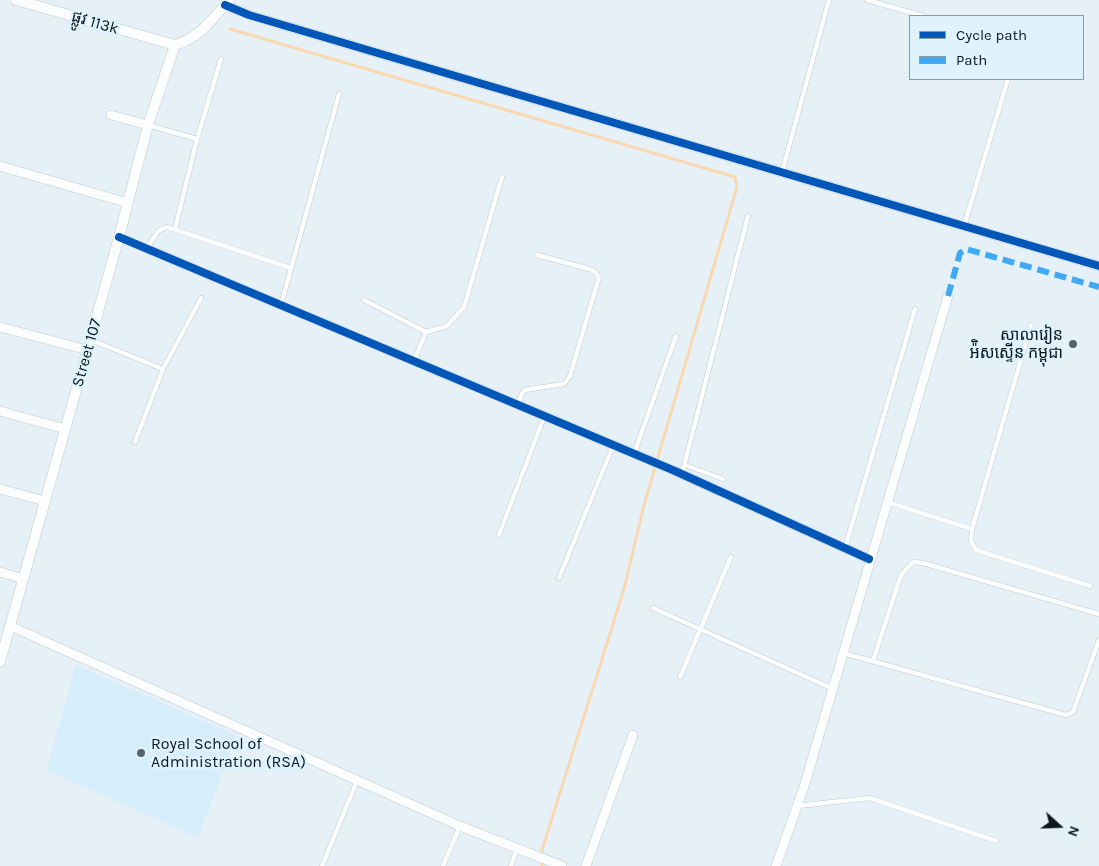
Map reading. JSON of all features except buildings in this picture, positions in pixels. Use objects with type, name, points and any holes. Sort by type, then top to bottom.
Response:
[{"type":"street","name":"ផ្លូវ 113k","points":[[16,0],[174,45]]},
{"type":"street","points":[[174,45],[188,41],[201,32],[227,2],[258,18],[964,228],[1099,266]]},
{"type":"street","name":"Street 107","points":[[1,657],[88,350],[148,125],[174,45]]},
{"type":"street","points":[[111,115],[148,125]]},
{"type":"street","points":[[0,166],[128,203]]},
{"type":"street","points":[[119,237],[517,406],[637,455],[681,470],[869,559]]},
{"type":"street","points":[[779,865],[948,296]]},
{"type":"street","points":[[0,327],[88,350]]},
{"type":"street","points":[[0,411],[65,429]]},
{"type":"street","points":[[0,489],[45,501]]},
{"type":"street","points":[[0,572],[23,579]]},
{"type":"street","points":[[10,626],[460,826],[556,864]]},
{"type":"street","points":[[586,866],[633,735]]},
{"type":"lane","points":[[782,173],[829,0]]},
{"type":"lane","points":[[867,0],[920,15]]},
{"type":"lane","points":[[175,230],[197,140],[221,59]]},
{"type":"lane","points":[[964,228],[1008,80]]},
{"type":"lane","points":[[281,306],[339,94]]},
{"type":"lane","points":[[148,125],[197,140]]},
{"type":"lane","points":[[364,300],[426,332],[448,326],[464,307],[502,177]]},
{"type":"lane","points":[[723,479],[681,470],[748,216]]},
{"type":"lane","points":[[147,249],[158,231],[167,227],[291,268]]},
{"type":"lane","points":[[517,406],[524,390],[564,384],[570,376],[599,277],[594,270],[537,254]]},
{"type":"lane","points":[[135,442],[163,369],[201,298]]},
{"type":"lane","points":[[846,548],[915,309]]},
{"type":"lane","points":[[1031,325],[972,529],[971,541],[976,550],[1090,586]]},
{"type":"lane","points":[[414,363],[426,332]]},
{"type":"lane","points":[[637,455],[676,336]]},
{"type":"lane","points":[[91,339],[163,369]]},
{"type":"lane","points":[[499,535],[544,416]]},
{"type":"lane","points":[[559,578],[613,445]]},
{"type":"lane","points":[[886,502],[972,529]]},
{"type":"lane","points":[[680,677],[731,557]]},
{"type":"lane","points":[[873,661],[901,575],[913,562],[923,563],[1099,614]]},
{"type":"lane","points":[[653,608],[831,688]]},
{"type":"lane","points":[[842,652],[1066,715],[1073,712],[1099,640]]},
{"type":"lane","points":[[322,866],[357,781]]},
{"type":"lane","points":[[797,806],[870,798],[996,841]]},
{"type":"lane","points":[[443,866],[460,826]]},
{"type":"lane","points":[[511,866],[517,848]]},
{"type":"shaded area","name":"Royal School of Administration (RSA)","points":[[76,665],[237,736],[198,838],[46,770]]},
{"type":"waterway","points":[[230,29],[735,177],[737,187],[644,505],[624,589],[542,850],[542,866]]},
{"type":"marked path","points":[[948,296],[960,253],[966,249],[1099,287]]},
{"type":"cycle path","points":[[225,5],[249,15],[1099,266]]},
{"type":"cycle path","points":[[119,237],[675,471],[869,559]]},
{"type":"place","name":"សាលារៀន អ៉ិសស្ទើន កម្ពុជា","points":[[1073,344]]},
{"type":"place","name":"Royal School of Administration (RSA)","points":[[141,753]]}]
